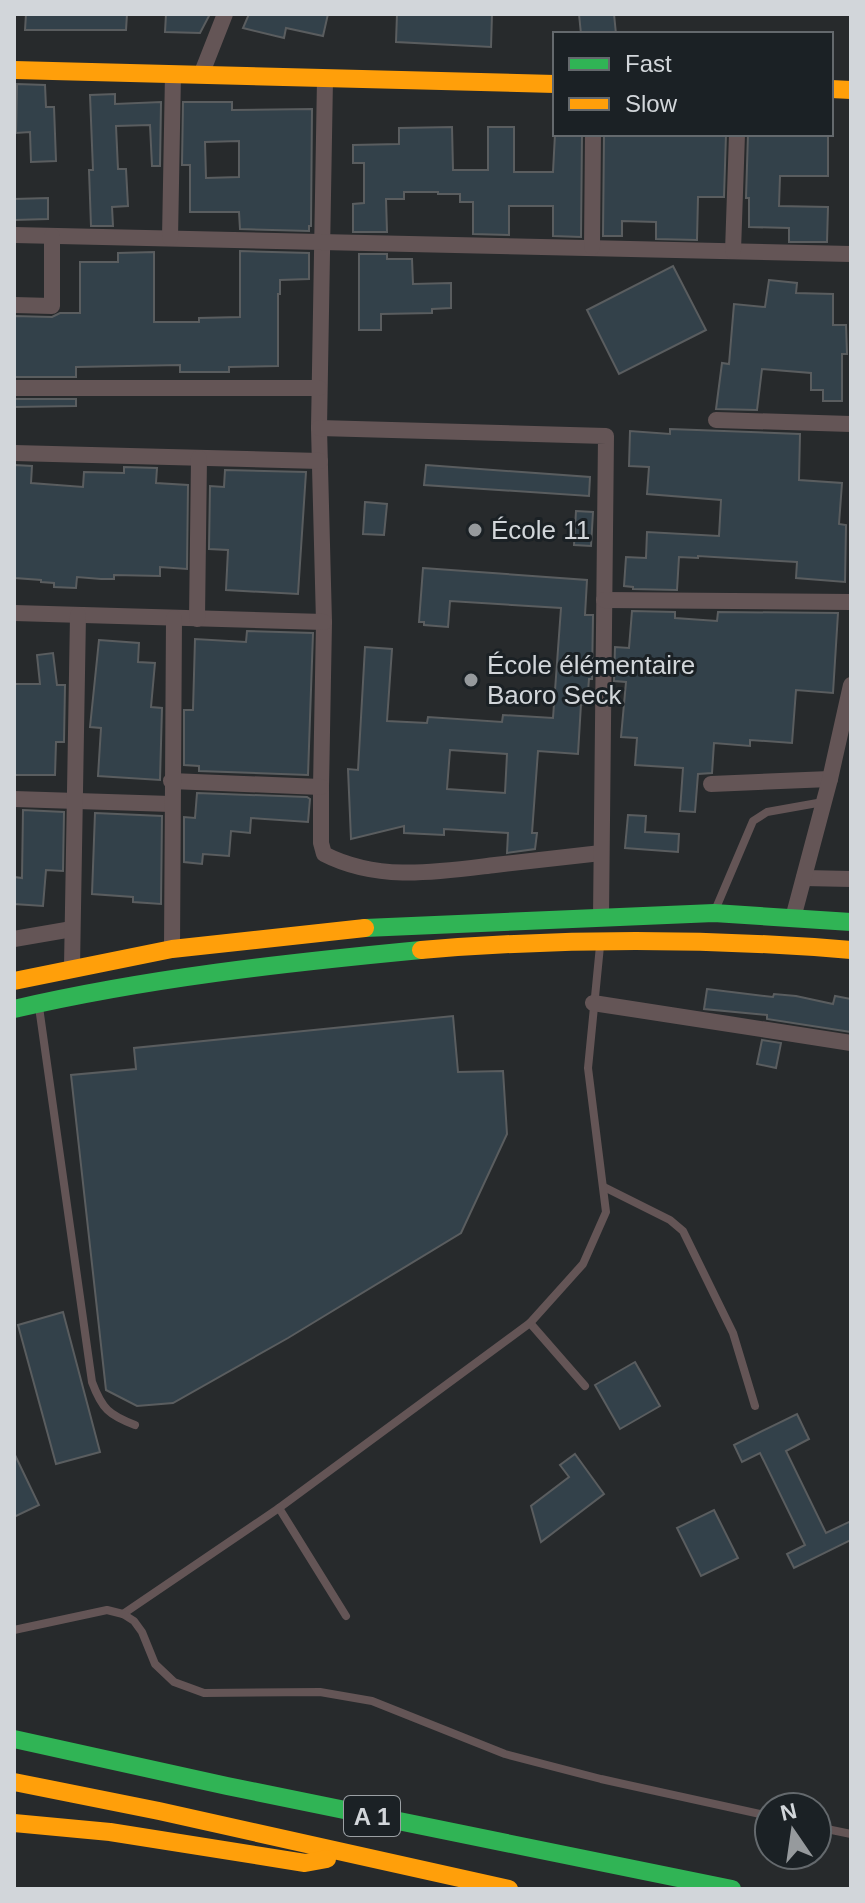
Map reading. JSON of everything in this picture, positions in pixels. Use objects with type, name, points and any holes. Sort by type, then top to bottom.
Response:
[{"type":"main road","points":[[14,70],[553,84]]},
{"type":"main road","points":[[14,981],[172,949],[400,925],[714,913],[851,922]]},
{"type":"main road","points":[[14,1009],[167,978],[345,957],[495,945],[636,939],[851,950]]},
{"type":"main road","name":"A 1","points":[[14,1739],[227,1786],[732,1889]]},
{"type":"main road","name":"A 1","points":[[14,1782],[509,1889]]},
{"type":"main road","points":[[14,1823],[110,1832],[292,1862],[305,1863],[353,1855]]},
{"type":"street","points":[[201,75],[225,14]]},
{"type":"street","points":[[170,238],[173,74]]},
{"type":"street","points":[[325,79],[319,388],[324,622],[321,843],[324,854],[383,873],[429,873],[601,853]]},
{"type":"street","points":[[592,247],[593,136]]},
{"type":"street","points":[[733,251],[737,136]]},
{"type":"street","points":[[14,235],[851,254]]},
{"type":"street","points":[[14,305],[52,306],[52,236]]},
{"type":"street","points":[[14,388],[319,388]]},
{"type":"street","points":[[716,420],[851,424]]},
{"type":"street","points":[[319,428],[606,436],[601,917]]},
{"type":"street","points":[[14,453],[320,461]]},
{"type":"street","points":[[197,619],[199,458]]},
{"type":"street","points":[[604,600],[851,602]]},
{"type":"street","points":[[14,613],[324,622]]},
{"type":"street","points":[[72,967],[78,615]]},
{"type":"street","points":[[172,949],[174,618]]},
{"type":"street","points":[[793,918],[851,685]]},
{"type":"street","points":[[711,784],[830,779]]},
{"type":"street","points":[[171,781],[321,787]]},
{"type":"street","points":[[14,799],[171,804]]},
{"type":"street","points":[[804,878],[851,879]]},
{"type":"street","points":[[14,939],[72,929]]},
{"type":"street","points":[[593,1003],[851,1043]]},
{"type":"lane","points":[[714,913],[753,821],[767,812],[823,802]]},
{"type":"lane","points":[[123,1614],[279,1508],[530,1323],[583,1264],[606,1212],[588,1068],[600,941]]},
{"type":"lane","points":[[38,1003],[92,1382],[98,1399],[112,1416],[135,1425]]},
{"type":"lane","points":[[604,1187],[670,1220],[683,1231],[733,1333],[755,1406]]},
{"type":"lane","points":[[530,1323],[585,1386]]},
{"type":"lane","points":[[279,1508],[346,1616]]},
{"type":"lane","points":[[14,1630],[107,1610],[123,1614],[142,1632],[155,1664],[174,1682],[204,1693],[320,1692],[372,1701],[505,1754],[753,1812]]},
{"type":"building","points":[[26,14],[127,14],[126,30],[25,30]]},
{"type":"building","points":[[166,14],[210,14],[200,33],[165,32]]},
{"type":"building","points":[[249,14],[328,14],[323,36],[286,28],[284,38],[243,28]]},
{"type":"building","points":[[397,14],[492,14],[491,47],[396,42]]},
{"type":"building","points":[[579,14],[614,14],[616,32],[581,32]]},
{"type":"building","points":[[17,84],[45,85],[46,107],[54,107],[56,161],[31,162],[30,132],[16,133]]},
{"type":"building","points":[[115,94],[115,104],[161,102],[160,166],[152,166],[150,125],[116,126],[118,169],[126,169],[128,206],[112,207],[113,226],[91,226],[89,170],[93,170],[90,95]]},
{"type":"building","points":[[183,102],[232,102],[232,110],[312,109],[309,231],[240,229],[239,212],[190,212],[190,165],[182,165]],"holes":[[[239,141],[239,177],[206,178],[205,142]]]},
{"type":"building","points":[[452,127],[453,170],[488,170],[488,127],[514,127],[514,172],[553,172],[555,136],[582,136],[581,237],[553,236],[553,206],[509,206],[509,235],[473,234],[473,202],[460,202],[460,194],[438,192],[404,192],[404,199],[386,199],[387,232],[353,232],[353,204],[364,203],[364,163],[353,163],[353,145],[399,144],[399,128]]},
{"type":"building","points":[[604,136],[726,136],[724,197],[698,197],[697,240],[656,239],[656,222],[622,221],[622,236],[603,236]]},
{"type":"building","points":[[748,136],[828,136],[828,176],[780,176],[779,206],[828,207],[827,242],[789,242],[789,228],[749,227],[749,198],[746,198]]},
{"type":"building","points":[[48,198],[48,219],[14,220],[14,199]]},
{"type":"building","points":[[240,251],[309,253],[309,279],[280,280],[278,366],[229,367],[229,372],[180,372],[180,365],[76,367],[76,377],[14,377],[14,316],[52,317],[60,313],[80,313],[80,262],[118,262],[118,253],[154,252],[154,322],[199,322],[199,318],[240,317]]},
{"type":"building","points":[[359,254],[387,254],[387,259],[412,259],[413,284],[451,283],[451,308],[432,309],[432,313],[381,314],[381,330],[359,330]]},
{"type":"building","points":[[673,266],[706,330],[619,374],[587,310]]},
{"type":"building","points":[[769,280],[797,283],[796,293],[833,294],[833,325],[846,325],[847,354],[842,354],[842,401],[823,401],[823,390],[811,390],[811,373],[762,369],[757,410],[716,409],[722,363],[729,364],[734,304],[765,307]]},
{"type":"building","points":[[14,399],[76,399],[76,406],[14,407]]},
{"type":"building","points":[[670,429],[800,434],[799,480],[842,483],[839,524],[846,525],[845,582],[796,578],[797,562],[698,556],[679,557],[677,590],[624,586],[626,557],[646,558],[647,532],[719,536],[721,500],[647,494],[649,467],[629,466],[630,431],[670,434]]},
{"type":"building","points":[[14,465],[32,466],[31,483],[83,487],[84,472],[124,473],[124,467],[157,468],[156,483],[188,485],[187,569],[160,567],[160,576],[114,575],[114,579],[77,577],[76,588],[54,587],[54,583],[41,580],[15,578]]},
{"type":"building","points":[[426,465],[590,477],[589,496],[424,485]]},
{"type":"building","points":[[225,470],[306,472],[298,594],[226,590],[228,550],[209,549],[210,486],[224,487]]},
{"type":"building","points":[[365,502],[387,504],[384,535],[363,534]]},
{"type":"building","points":[[576,511],[593,512],[591,546],[574,545]]},
{"type":"building","points":[[423,568],[587,580],[585,615],[593,615],[592,679],[589,679],[587,705],[581,704],[578,754],[538,751],[532,833],[537,833],[535,849],[507,853],[508,833],[444,829],[444,835],[404,833],[404,826],[351,839],[348,769],[358,770],[365,647],[392,649],[387,721],[427,723],[428,717],[502,722],[503,715],[553,718],[561,608],[450,601],[448,627],[419,622]],"holes":[[[450,750],[507,754],[505,793],[447,789]]]},
{"type":"building","points":[[632,611],[675,612],[675,618],[717,621],[718,612],[838,613],[833,693],[796,690],[792,743],[750,740],[750,746],[714,743],[712,773],[698,774],[695,812],[680,811],[683,768],[635,765],[637,738],[621,737],[626,682],[614,681],[615,647],[629,648]]},
{"type":"building","points":[[247,631],[313,633],[308,775],[199,771],[199,766],[184,765],[184,710],[193,710],[195,639],[246,642]]},
{"type":"building","points":[[99,640],[139,643],[138,662],[155,663],[151,707],[162,708],[160,780],[98,776],[101,728],[90,727]]},
{"type":"building","points":[[53,653],[57,685],[65,685],[64,742],[56,742],[55,775],[14,775],[14,684],[40,684],[37,655]]},
{"type":"building","points":[[197,793],[307,797],[310,799],[308,822],[251,818],[250,833],[231,831],[229,856],[203,854],[202,864],[184,862],[184,817],[195,818]]},
{"type":"building","points":[[23,810],[64,812],[63,871],[46,870],[43,906],[14,904],[14,877],[22,878]]},
{"type":"building","points":[[95,813],[162,816],[161,904],[133,902],[133,897],[92,894]]},
{"type":"building","points":[[628,815],[646,816],[645,832],[679,834],[678,852],[625,848]]},
{"type":"building","points":[[707,989],[773,997],[774,994],[796,996],[833,1004],[835,996],[851,999],[851,1032],[767,1019],[767,1015],[704,1009]]},
{"type":"building","points":[[453,1016],[458,1072],[503,1071],[507,1134],[461,1233],[288,1338],[173,1403],[137,1406],[106,1390],[71,1075],[136,1069],[134,1048]]},
{"type":"building","points":[[762,1040],[781,1043],[776,1068],[757,1064]]},
{"type":"building","points":[[63,1312],[100,1452],[56,1464],[18,1325]]},
{"type":"building","points":[[635,1362],[660,1406],[620,1429],[595,1385]]},
{"type":"building","points":[[797,1414],[809,1439],[786,1451],[826,1533],[851,1521],[851,1540],[794,1568],[787,1554],[805,1545],[760,1453],[742,1462],[734,1445]]},
{"type":"building","points":[[14,1453],[39,1505],[14,1517]]},
{"type":"building","points":[[575,1454],[604,1494],[541,1542],[531,1506],[569,1477],[560,1465]]},
{"type":"building","points":[[714,1510],[738,1558],[701,1576],[677,1528]]},
{"type":"traffic: fast","points":[[365,928],[714,913],[851,922]]},
{"type":"traffic: fast","points":[[14,1009],[216,973],[421,950]]},
{"type":"traffic: fast","points":[[14,1739],[227,1786],[732,1889]]},
{"type":"traffic: slow","points":[[14,70],[553,84]]},
{"type":"traffic: slow","points":[[833,89],[851,90]]},
{"type":"traffic: slow","points":[[14,981],[172,949],[365,928]]},
{"type":"traffic: slow","points":[[421,950],[528,943],[636,941],[743,943],[851,950]]},
{"type":"traffic: slow","points":[[14,1782],[509,1889]]},
{"type":"traffic: slow","points":[[14,1823],[110,1832],[305,1863],[327,1859]]},
{"type":"place","name":"École 11","points":[[475,530]]},
{"type":"place","name":"École élémentaire Baoro Seck","points":[[471,680]]}]
